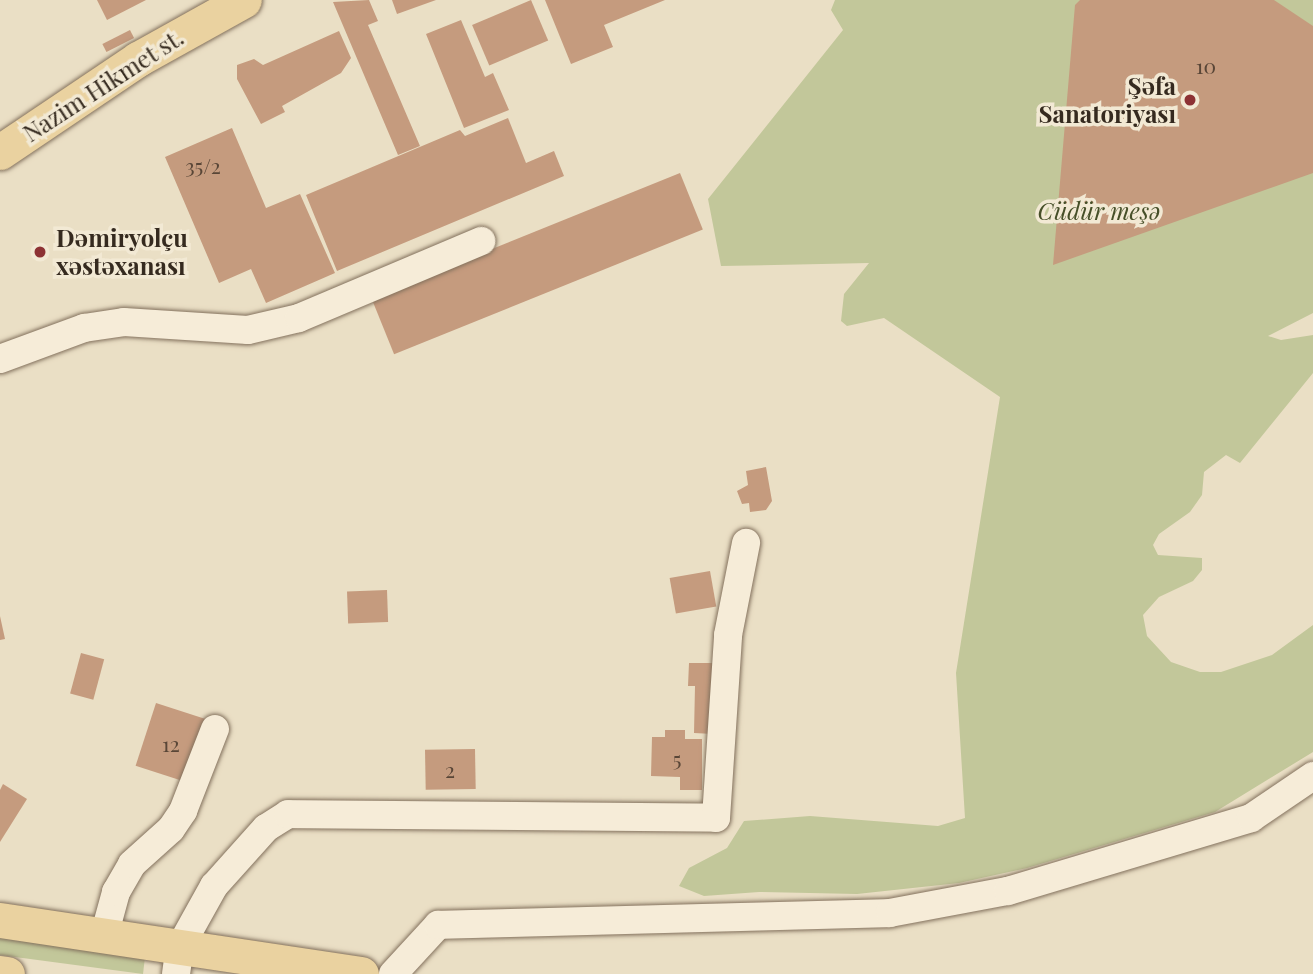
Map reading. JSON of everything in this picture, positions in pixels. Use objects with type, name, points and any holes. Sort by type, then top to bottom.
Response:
[{"type":"main road","name":"Nazim Hikmet st.","points":[[0,152],[186,30],[244,0]]},
{"type":"main road","points":[[0,920],[104,936],[178,961],[361,974]]},
{"type":"main road","points":[[0,973],[6,974]]},
{"type":"street","points":[[0,359],[84,328],[124,322],[248,330],[299,318],[481,241]]},
{"type":"street","points":[[178,961],[214,886],[234,859],[266,828],[288,814],[716,818],[729,635],[746,544]]},
{"type":"street","points":[[104,936],[116,892],[132,864],[171,829],[183,811],[215,729]]},
{"type":"street","points":[[393,974],[438,925],[890,913],[1008,891],[1251,818],[1313,776]]},
{"type":"green space","name":"Cüdür meşə","points":[[835,0],[1313,0],[1313,313],[1268,336],[1281,340],[1313,335],[1313,373],[1240,463],[1226,455],[1204,472],[1202,495],[1190,512],[1159,534],[1153,545],[1158,555],[1202,558],[1202,570],[1193,581],[1159,597],[1143,615],[1147,636],[1171,662],[1200,672],[1221,672],[1272,655],[1313,625],[1313,752],[1215,812],[1027,868],[959,883],[857,894],[759,892],[704,896],[679,886],[689,868],[727,848],[744,821],[810,816],[938,826],[965,818],[956,673],[1000,397],[884,318],[847,326],[841,321],[844,294],[869,263],[721,266],[708,199],[843,30],[831,10]]},
{"type":"green space","points":[[0,935],[145,957],[143,974],[0,955]]},
{"type":"building","points":[[97,0],[146,0],[107,20]]},
{"type":"building","points":[[369,0],[378,21],[368,25],[420,146],[398,155],[333,2]]},
{"type":"building","points":[[392,0],[436,0],[397,14]]},
{"type":"building","points":[[531,0],[548,41],[489,66],[472,25]]},
{"type":"building","points":[[545,0],[665,0],[604,25],[613,47],[571,64]]},
{"type":"building","name":"Şəfa Sanatoriyası","points":[[1080,0],[1274,0],[1313,26],[1313,173],[1053,265],[1075,5]]},
{"type":"building","points":[[461,20],[485,77],[493,73],[509,110],[464,128],[426,34]]},
{"type":"building","points":[[130,30],[134,38],[106,52],[102,44]]},
{"type":"building","points":[[339,31],[351,58],[341,73],[282,106],[285,112],[261,124],[237,79],[237,65],[254,59],[263,65]]},
{"type":"building","points":[[508,118],[526,163],[554,151],[564,176],[337,271],[306,195],[460,130],[465,136]]},
{"type":"building","points":[[232,128],[266,208],[300,194],[335,273],[266,303],[251,269],[219,283],[165,157]]},
{"type":"building","points":[[680,173],[703,230],[394,354],[371,298]]},
{"type":"building","points":[[766,467],[772,501],[766,510],[750,512],[749,503],[742,504],[737,491],[748,485],[746,471]]},
{"type":"building","points":[[710,571],[716,606],[676,614],[670,578]]},
{"type":"building","points":[[387,590],[388,622],[348,623],[347,591]]},
{"type":"building","points":[[0,616],[5,639],[0,640]]},
{"type":"building","points":[[81,653],[104,659],[93,700],[70,694]]},
{"type":"building","points":[[689,663],[715,663],[713,734],[694,733],[695,686],[688,686]]},
{"type":"building","points":[[156,703],[205,719],[185,782],[136,766]]},
{"type":"building","points":[[665,730],[685,730],[685,739],[702,739],[702,790],[680,790],[680,777],[651,776],[652,737],[665,737]]},
{"type":"building","points":[[475,749],[476,789],[426,790],[425,750]]},
{"type":"building","points":[[3,784],[27,799],[0,842],[0,790]]},
{"type":"place","name":"Şəfa Sanatoriyası","points":[[1190,100]]},
{"type":"place","name":"Dəmiryolçu xəstəxanası","points":[[40,252]]}]
